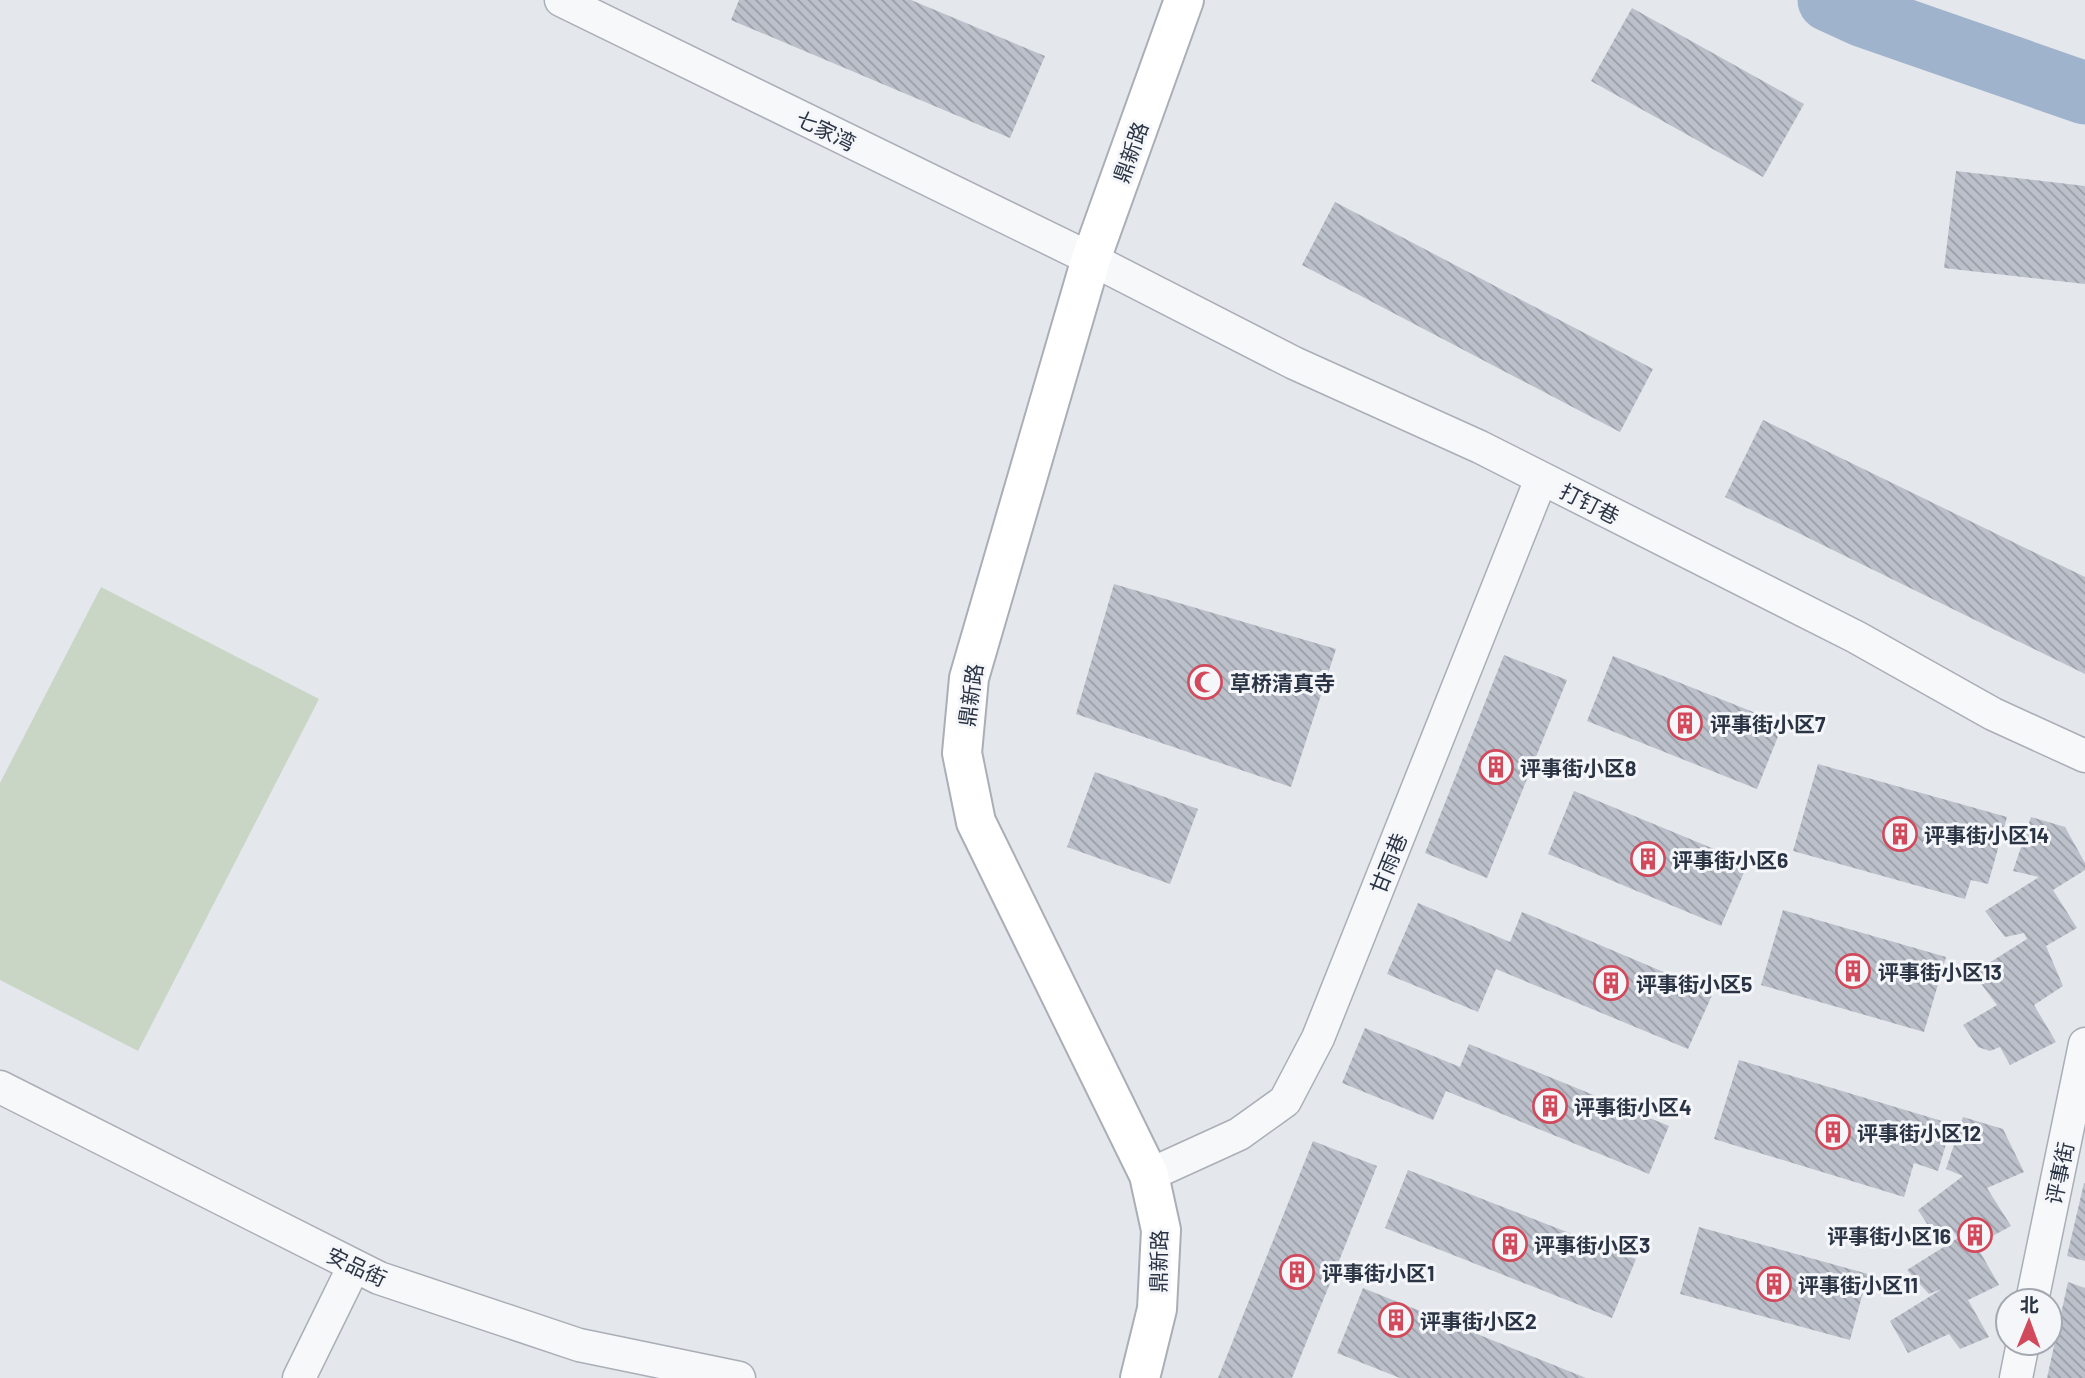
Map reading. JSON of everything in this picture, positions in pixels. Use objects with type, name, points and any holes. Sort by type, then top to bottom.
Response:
[{"type":"street","name":"七家湾","points":[[561,0],[1091,259]]},
{"type":"street","name":"鼎新路","points":[[1140,1378],[1157,1309],[1161,1230],[1149,1175],[976,822],[962,753],[969,678],[1091,259],[1184,0]]},
{"type":"street","name":"打钉巷","points":[[1091,259],[1294,363],[1480,447],[1856,638],[1993,714],[2085,756]]},
{"type":"street","name":"甘雨巷","points":[[1149,1175],[1239,1134],[1285,1101],[1318,1038],[1541,479]]},
{"type":"street","name":"评事街","points":[[2035,1287],[2085,1044]]},
{"type":"street","name":"安品街","points":[[0,1087],[379,1278],[579,1345],[739,1378]]},
{"type":"street","points":[[299,1378],[354,1266]]},
{"type":"street","points":[[2016,1378],[2020,1357]]},
{"type":"green space","points":[[101,587],[319,699],[138,1051],[0,980],[0,783]]},
{"type":"building","points":[[739,0],[911,0],[1045,56],[1010,138],[731,20]]},
{"type":"building","points":[[1632,8],[1804,104],[1763,177],[1591,81]]},
{"type":"building","points":[[1956,171],[2085,186],[2085,284],[1944,268]]},
{"type":"building","points":[[1335,202],[1653,369],[1620,432],[1302,265]]},
{"type":"building","points":[[1763,420],[2085,577],[2085,674],[1725,497]]},
{"type":"building","name":"草桥清真寺","points":[[1114,584],[1336,649],[1291,787],[1076,714]]},
{"type":"building","name":"评事街小区8","points":[[1504,655],[1567,680],[1487,878],[1425,853]]},
{"type":"building","name":"评事街小区7","points":[[1613,656],[1783,724],[1757,789],[1587,721]]},
{"type":"building","name":"评事街小区14","points":[[1818,764],[2007,817],[1988,884],[1971,880],[1965,899],[1793,851]]},
{"type":"building","points":[[1095,772],[1198,809],[1170,884],[1067,847]]},
{"type":"building","name":"评事街小区6","points":[[1574,791],[1748,863],[1721,926],[1548,854]]},
{"type":"building","points":[[2031,817],[2065,827],[2085,863],[2085,870],[2053,890],[2077,928],[2046,946],[2063,986],[2034,1005],[2056,1042],[2010,1065],[2000,1047],[1990,1051],[1978,1047],[1963,1025],[1997,1005],[1973,973],[2027,939],[2024,933],[2005,937],[1985,911],[2039,877],[2013,871]]},
{"type":"building","name":"评事街小区5","points":[[1418,903],[1510,942],[1522,912],[1713,993],[1688,1049],[1496,969],[1478,1012],[1387,974]]},
{"type":"building","name":"评事街小区13","points":[[1783,910],[1946,957],[1924,1032],[1761,985]]},
{"type":"building","name":"评事街小区4","points":[[1365,1028],[1460,1067],[1469,1044],[1669,1126],[1649,1174],[1446,1091],[1433,1120],[1342,1083]]},
{"type":"building","name":"评事街小区12","points":[[1739,1060],[1952,1124],[1938,1171],[1914,1163],[1904,1197],[1714,1139]]},
{"type":"building","name":"评事街小区16","points":[[1963,1117],[2003,1129],[2024,1172],[1987,1188],[2011,1226],[1976,1245],[1999,1285],[1968,1300],[1989,1337],[1960,1349],[1949,1334],[1908,1353],[1890,1321],[1942,1289],[1929,1294],[1907,1270],[1958,1238],[1953,1231],[1937,1239],[1918,1210],[1963,1176],[1946,1169]]},
{"type":"building","name":"评事街小区1","points":[[1313,1141],[1377,1166],[1292,1378],[1218,1378]]},
{"type":"building","name":"评事街小区3","points":[[1408,1170],[1636,1259],[1612,1318],[1385,1228]]},
{"type":"building","points":[[2085,1183],[2085,1261],[2067,1256]]},
{"type":"building","name":"评事街小区11","points":[[1699,1227],[1868,1274],[1850,1340],[1680,1294]]},
{"type":"building","points":[[2068,1282],[2085,1288],[2085,1378],[2047,1378],[2052,1357],[2064,1357],[2064,1300]]},
{"type":"building","name":"评事街小区2","points":[[1363,1288],[1586,1378],[1400,1378],[1337,1353]]},
{"type":"waterway","points":[[1829,0],[1864,16],[2085,93]]},
{"type":"place","name":"草桥清真寺","points":[[1205,682]]},
{"type":"place","name":"评事街小区7","points":[[1685,723]]},
{"type":"place","name":"评事街小区8","points":[[1496,767]]},
{"type":"place","name":"评事街小区14","points":[[1900,834]]},
{"type":"place","name":"评事街小区6","points":[[1648,859]]},
{"type":"place","name":"评事街小区13","points":[[1853,971]]},
{"type":"place","name":"评事街小区5","points":[[1611,983]]},
{"type":"place","name":"评事街小区4","points":[[1550,1106]]},
{"type":"place","name":"评事街小区12","points":[[1833,1132]]},
{"type":"place","name":"评事街小区16","points":[[1975,1235]]},
{"type":"place","name":"评事街小区3","points":[[1510,1244]]},
{"type":"place","name":"评事街小区1","points":[[1297,1272]]},
{"type":"place","name":"评事街小区11","points":[[1774,1284]]},
{"type":"place","name":"评事街小区2","points":[[1396,1320]]}]
